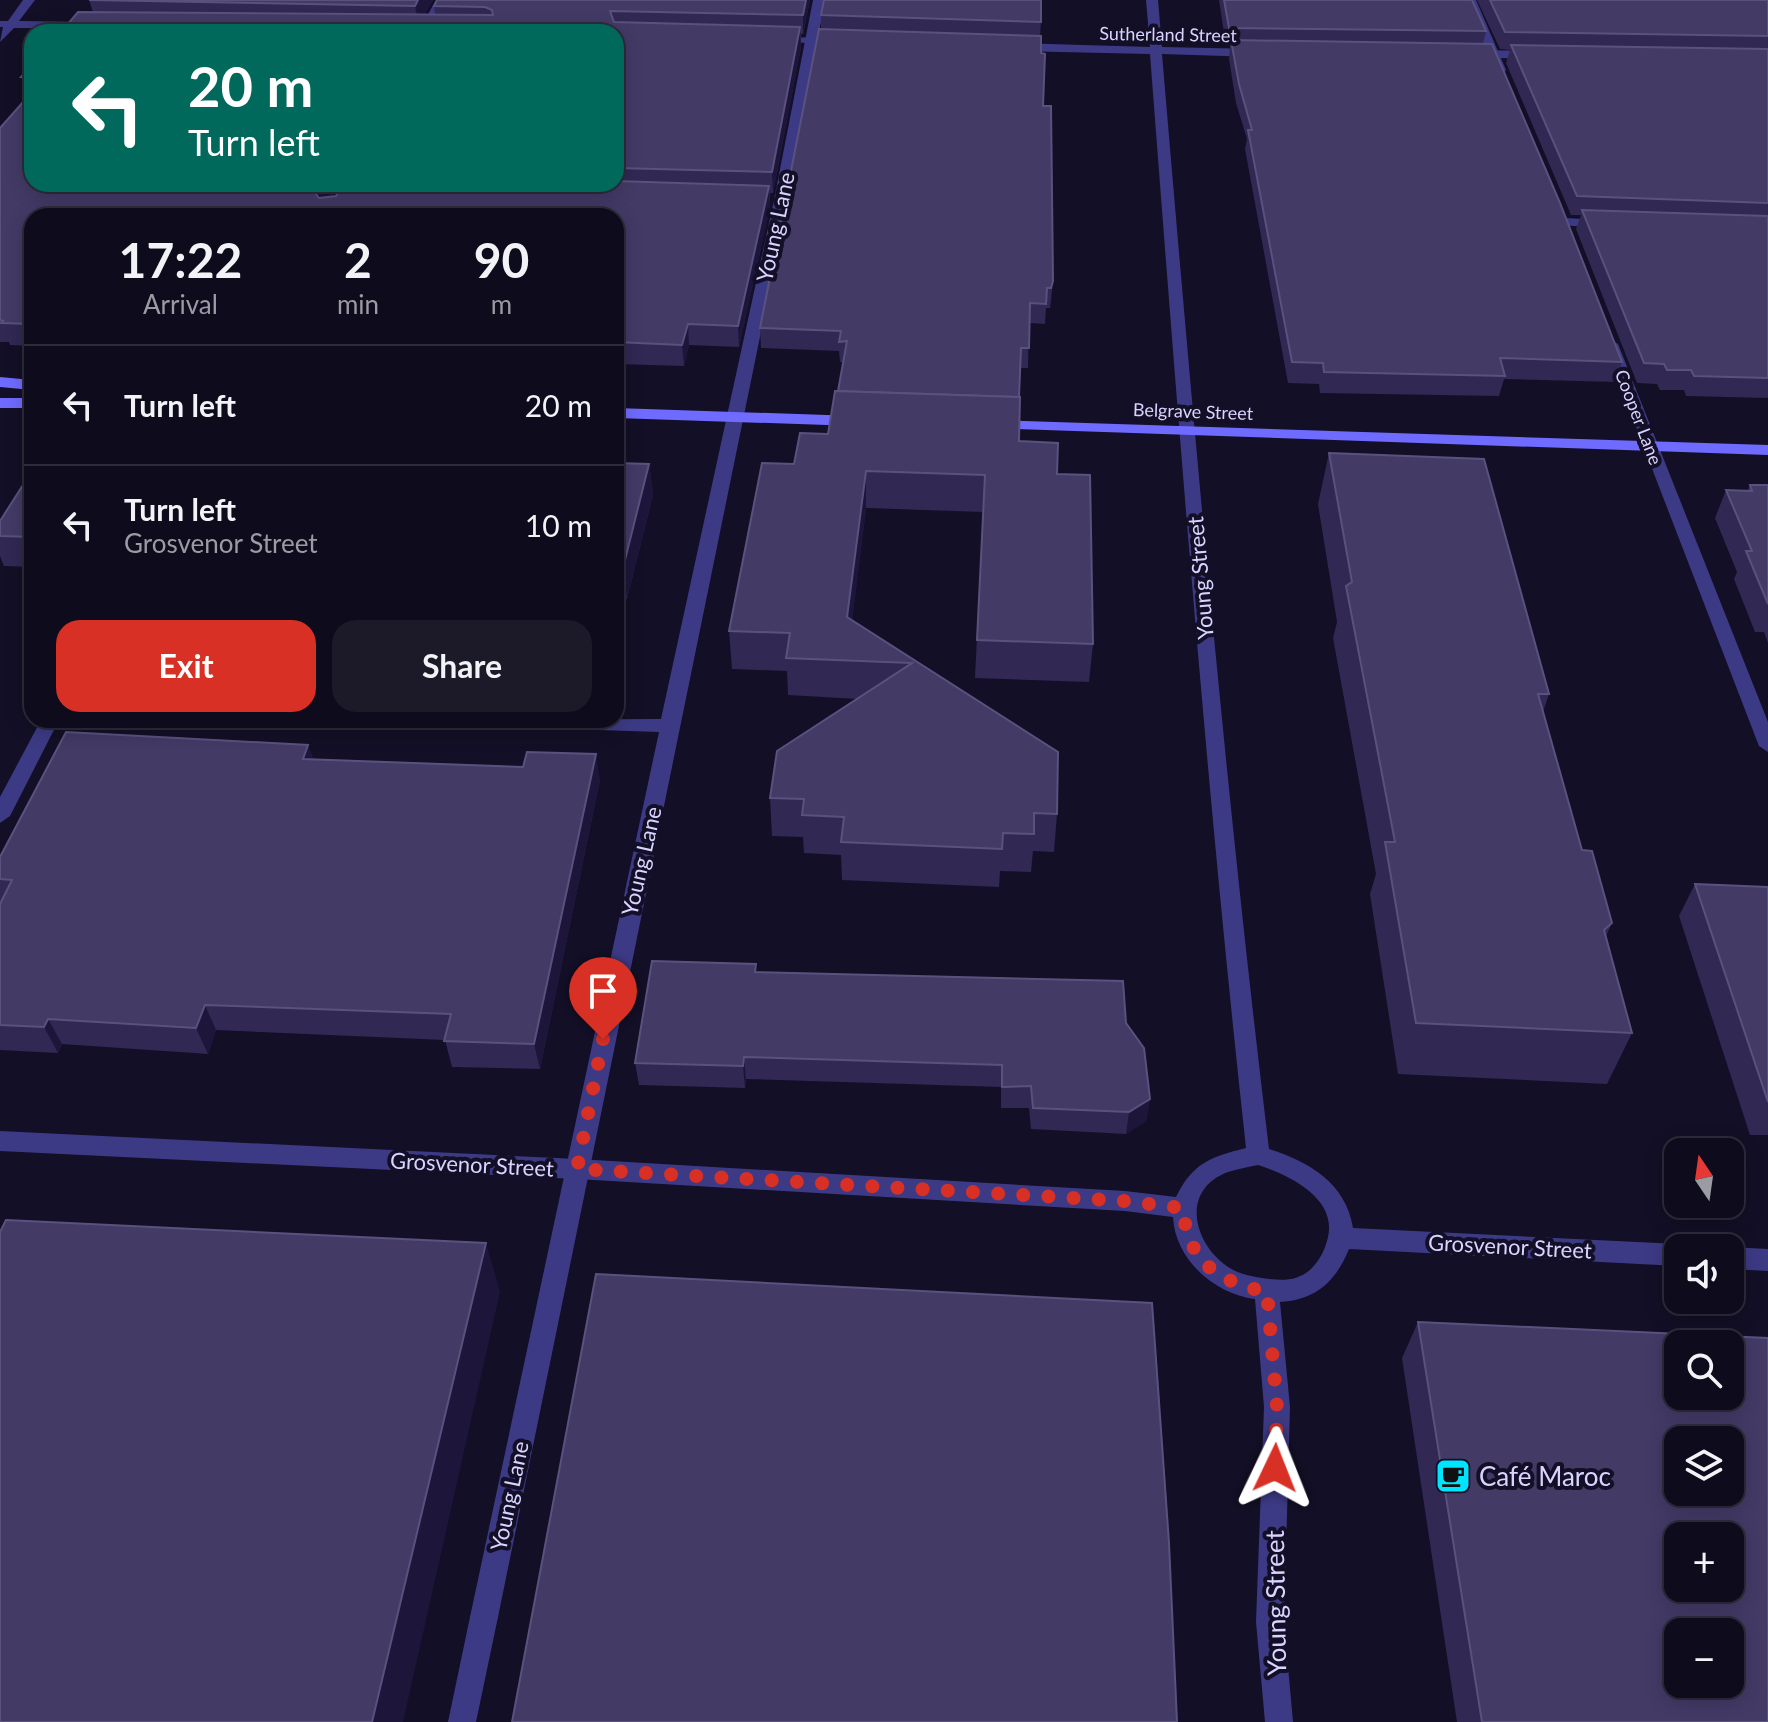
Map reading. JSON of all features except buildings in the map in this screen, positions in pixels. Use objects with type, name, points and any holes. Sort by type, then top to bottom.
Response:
[{"type":"main road","points":[[0,382],[24,384]]},
{"type":"main road","points":[[0,403],[24,403]]},
{"type":"main road","points":[[624,413],[877,421]]},
{"type":"main road","name":"Belgrave Street","points":[[971,424],[1768,450]]},
{"type":"street","points":[[0,39],[5,24],[29,0]]},
{"type":"street","points":[[429,24],[442,0]]},
{"type":"street","name":"Young Lane","points":[[462,1722],[735,417],[774,200],[819,0]]},
{"type":"street","name":"Young Street","points":[[1152,0],[1187,431],[1237,973],[1258,1155]]},
{"type":"street","points":[[1470,0],[1506,82]]},
{"type":"street","points":[[766,39],[858,41]]},
{"type":"street","name":"Sutherland Street","points":[[999,47],[1278,53]]},
{"type":"street","points":[[1447,54],[1555,55]]},
{"type":"street","points":[[1558,208],[1570,237]]},
{"type":"street","points":[[1564,222],[1627,224]]},
{"type":"street","name":"Cooper Lane","points":[[1603,323],[1768,746]]},
{"type":"street","points":[[624,725],[671,726]]},
{"type":"street","points":[[0,816],[46,728]]},
{"type":"street","name":"Grosvenor Street","points":[[0,1141],[577,1169],[1125,1201],[1183,1208]]},
{"type":"street","points":[[1258,1155],[1285,1162],[1308,1175],[1326,1192],[1338,1213],[1341,1238],[1328,1270],[1312,1284],[1291,1291],[1267,1292],[1240,1286],[1215,1273],[1196,1253],[1185,1232],[1183,1208],[1188,1190],[1214,1164],[1258,1155]]},
{"type":"street","name":"Grosvenor Street","points":[[1341,1238],[1664,1254]]},
{"type":"street","points":[[1744,1259],[1768,1260]]},
{"type":"street","name":"Young Street","points":[[1267,1292],[1277,1407],[1270,1622],[1279,1722]]},
{"type":"place","name":"Café Maroc","points":[[1453,1476]]},
{"type":"route","points":[[603,1039],[577,1169],[1125,1201],[1183,1208],[1185,1232],[1196,1253],[1215,1273],[1240,1286],[1267,1292],[1277,1407],[1275,1468]]}]
